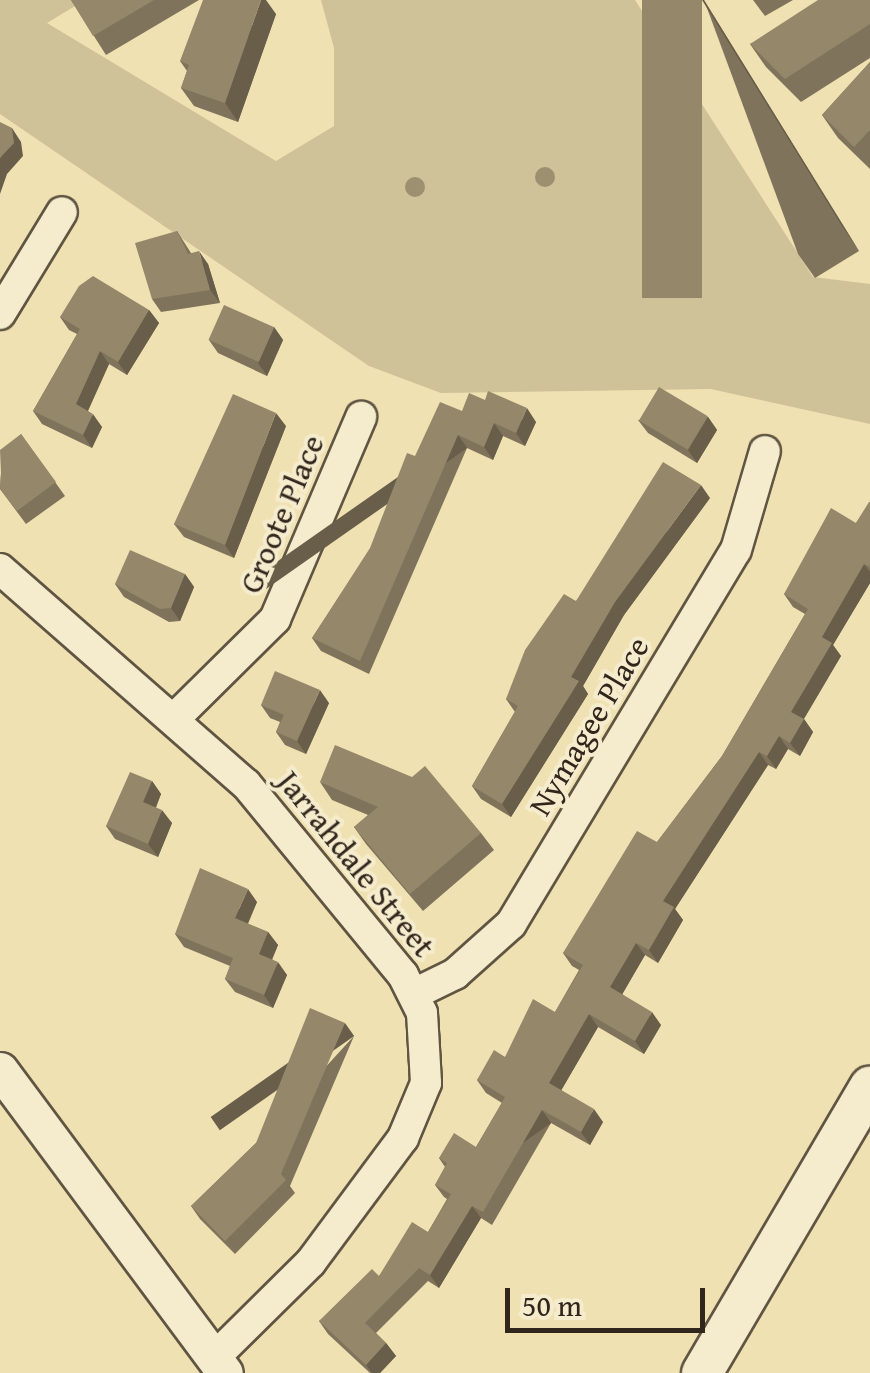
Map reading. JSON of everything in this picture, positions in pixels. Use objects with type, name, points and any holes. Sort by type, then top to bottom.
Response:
[{"type":"main road","points":[[702,1373],[870,1086]]},
{"type":"main road","points":[[728,1373],[870,1133]]},
{"type":"street","points":[[0,314],[62,212]]},
{"type":"street","name":"Groote Place","points":[[176,718],[275,619],[361,417]]},
{"type":"street","name":"Nymagee Place","points":[[414,994],[467,965],[511,924],[736,550],[765,451]]},
{"type":"street","name":"Jarrahdale Street","points":[[0,569],[176,718],[246,784],[414,994],[429,1064],[402,1138],[311,1262],[226,1368]]},
{"type":"street","points":[[0,1070],[226,1368]]},
{"type":"shaded area","points":[[0,0],[85,0],[47,23],[276,161],[334,126],[334,48],[321,0],[635,0],[813,277],[870,284],[870,424],[711,389],[441,393],[369,366],[0,114]]},
{"type":"building","points":[[71,0],[154,0],[93,36]]},
{"type":"building","points":[[203,0],[261,0],[225,103],[181,88],[189,65],[180,61]]},
{"type":"building","points":[[642,0],[702,0],[702,298],[642,298]]},
{"type":"building","points":[[818,0],[870,0],[870,24],[785,79],[750,44]]},
{"type":"building","points":[[870,62],[870,130],[854,147],[822,115]]},
{"type":"building","points":[[0,122],[12,128],[14,143],[0,158]]},
{"type":"building","points":[[177,231],[188,254],[199,251],[210,290],[152,299],[135,243]]},
{"type":"building","points":[[93,276],[149,310],[118,362],[100,351],[76,404],[93,414],[83,435],[33,411],[80,329],[60,317],[79,286]]},
{"type":"building","points":[[224,305],[274,327],[259,362],[209,340]]},
{"type":"building","points":[[659,387],[708,416],[688,450],[639,420]]},
{"type":"building","points":[[488,391],[527,408],[516,433],[494,423],[484,447],[458,435],[360,661],[312,638],[370,548],[407,453],[415,456],[440,402],[462,411],[469,393],[485,400]]},
{"type":"building","points":[[233,394],[276,413],[225,545],[174,524]]},
{"type":"building","points":[[21,434],[56,482],[17,511],[0,489],[0,450]]},
{"type":"building","points":[[663,462],[701,485],[615,602],[571,677],[579,681],[502,804],[472,786],[518,706],[506,699],[525,650],[564,594],[576,601]]},
{"type":"building","points":[[869,502],[870,567],[864,564],[822,637],[832,643],[791,712],[804,719],[790,743],[779,736],[767,756],[759,752],[663,901],[674,907],[649,950],[636,943],[610,987],[652,1012],[635,1041],[589,1014],[549,1083],[594,1109],[581,1132],[542,1110],[483,1212],[472,1206],[430,1275],[419,1268],[365,1323],[386,1343],[366,1365],[319,1321],[372,1269],[379,1276],[412,1222],[428,1232],[451,1194],[435,1185],[447,1163],[439,1158],[454,1133],[476,1147],[505,1097],[477,1080],[494,1050],[505,1057],[533,999],[555,1012],[583,965],[563,953],[637,831],[657,842],[722,756],[808,609],[784,594],[831,508],[856,523]]},
{"type":"building","points":[[130,550],[185,574],[171,608],[160,609],[115,584]]},
{"type":"building","points":[[275,671],[320,690],[297,741],[276,732],[284,715],[261,705]]},
{"type":"building","points":[[335,745],[412,777],[425,766],[481,833],[410,894],[354,827],[378,807],[320,782]]},
{"type":"building","points":[[130,772],[152,781],[143,802],[162,810],[148,844],[106,826]]},
{"type":"building","points":[[200,868],[248,889],[235,918],[268,932],[259,954],[278,962],[264,995],[225,979],[233,958],[175,934]]},
{"type":"building","points":[[310,1008],[345,1023],[281,1174],[286,1180],[225,1241],[191,1206],[256,1143]]}]
